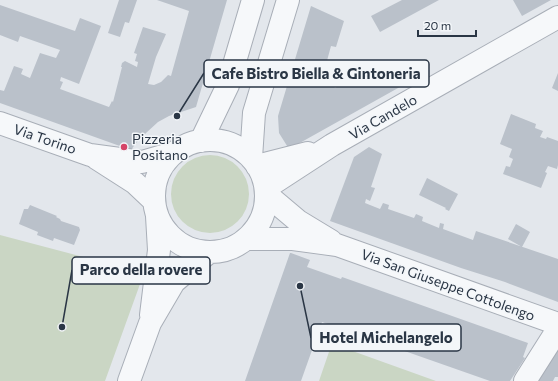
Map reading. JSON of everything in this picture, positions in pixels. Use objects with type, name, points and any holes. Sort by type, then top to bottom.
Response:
[{"type":"street","points":[[201,141],[228,86],[253,0]]},
{"type":"street","points":[[254,162],[254,113],[288,0]]},
{"type":"street","name":"Via Candelo","points":[[266,191],[332,145],[558,17]]},
{"type":"street","name":"Via Torino","points":[[0,123],[90,155],[142,162],[173,153]]},
{"type":"street","points":[[150,324],[159,250],[155,208],[155,183],[162,167],[173,153],[186,145],[201,141],[220,141],[237,146],[254,162],[263,177],[266,191],[264,211],[257,226],[247,239],[235,247],[222,251],[208,253],[191,249],[176,242],[164,230],[155,208]]},
{"type":"street","name":"Via Candelo","points":[[254,162],[299,156],[332,145]]},
{"type":"street","name":"Via Torino","points":[[90,155],[135,184],[155,208]]},
{"type":"street","name":"Via San Giuseppe Cottolengo","points":[[266,191],[298,221],[337,245]]},
{"type":"street","name":"Via San Giuseppe Cottolengo","points":[[247,239],[293,239],[337,245],[558,324]]},
{"type":"street","points":[[129,381],[150,324],[174,282],[208,253]]},
{"type":"street","points":[[525,381],[558,329]]},
{"type":"green space","points":[[210,155],[225,158],[232,162],[242,172],[246,179],[249,194],[246,209],[242,216],[232,226],[225,230],[210,233],[195,230],[188,226],[178,216],[174,209],[171,194],[174,179],[178,172],[188,162],[195,158]]},
{"type":"green space","points":[[0,235],[144,273],[105,381],[0,381]]},
{"type":"green space","points":[[333,344],[436,381],[319,381]]},
{"type":"building","points":[[119,0],[137,0],[129,23],[125,22],[120,37],[108,33]]},
{"type":"building","points":[[157,0],[227,0],[196,107],[169,116],[158,122],[136,143],[131,150],[0,103],[0,90],[4,91],[14,66],[23,69],[21,74],[30,78],[40,53],[56,58],[60,50],[20,36],[18,42],[0,35],[0,5],[75,31],[80,18],[101,26],[79,84],[61,77],[60,81],[63,82],[60,89],[109,107],[112,101],[113,102],[122,63],[125,61],[137,67],[138,62],[135,61],[137,54],[134,53],[143,27],[166,34],[156,57],[148,84],[154,85],[161,82],[168,75],[171,76],[189,11]]},
{"type":"building","points":[[402,0],[439,0],[380,32],[371,16]]},
{"type":"building","points":[[513,0],[551,0],[522,16]]},
{"type":"building","points":[[311,6],[344,21],[336,47],[331,46],[322,79],[331,82],[335,88],[369,68],[379,85],[401,73],[407,83],[289,149],[279,133],[278,116]]},
{"type":"building","points":[[558,73],[558,91],[552,88]]},
{"type":"building","points":[[511,114],[536,124],[535,128],[543,131],[540,137],[546,139],[547,137],[558,141],[557,169],[548,166],[541,188],[503,174],[506,166],[510,167],[513,159],[509,157],[512,149],[500,144]]},
{"type":"building","points":[[369,147],[382,154],[371,187],[375,188],[370,201],[366,199],[365,203],[380,209],[383,203],[389,205],[388,209],[414,218],[416,214],[423,217],[422,221],[439,228],[440,223],[444,224],[443,229],[473,240],[476,231],[558,259],[558,302],[330,221],[354,157]]},
{"type":"building","points":[[427,178],[458,194],[449,211],[445,209],[446,208],[419,195]]},
{"type":"building","points":[[30,205],[57,216],[56,217],[61,221],[79,227],[80,230],[74,245],[54,238],[53,241],[37,235],[38,232],[19,224],[24,209],[28,209]]},
{"type":"building","points":[[516,224],[530,232],[522,247],[508,239]]},
{"type":"building","points":[[290,253],[310,260],[307,267],[341,279],[342,277],[528,343],[523,357],[525,358],[510,381],[490,381],[322,322],[301,381],[245,381]]},
{"type":"building","points":[[558,347],[558,377],[555,377],[553,381],[533,381]]},
{"type":"place","name":"Cafe Bistro Biella & Gintoneria","points":[[177,116]]},
{"type":"place","name":"Pizzeria Positano","points":[[124,147]]},
{"type":"place","name":"Hotel Michelangelo","points":[[300,286]]},
{"type":"place","name":"Parco della rovere","points":[[62,327]]}]
